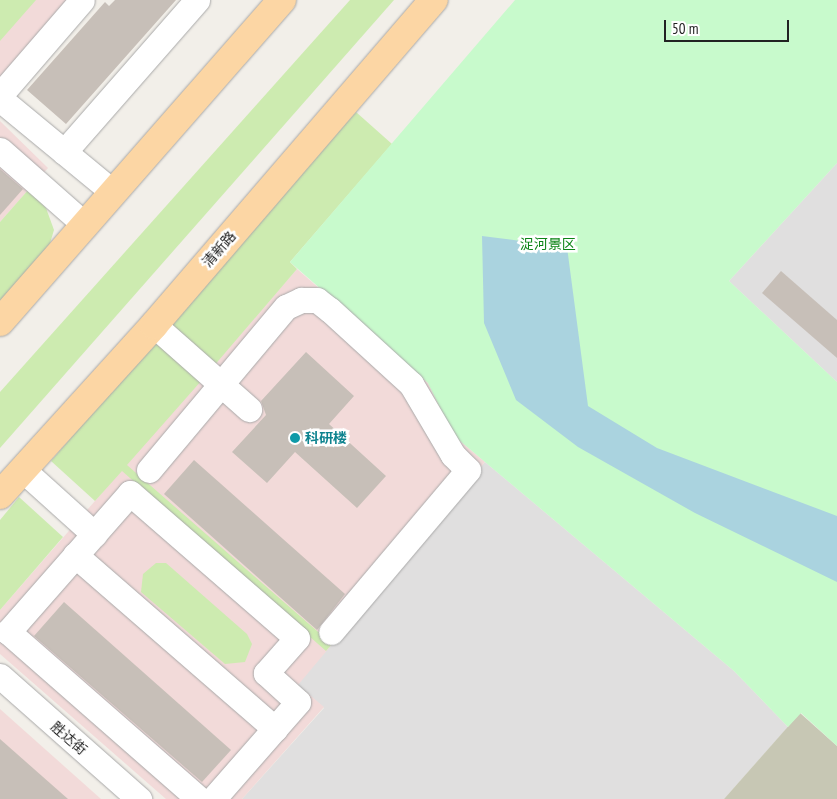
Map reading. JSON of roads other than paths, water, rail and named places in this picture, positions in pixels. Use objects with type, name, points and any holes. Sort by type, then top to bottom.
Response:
[{"type":"main road","points":[[0,322],[282,0]]},
{"type":"main road","name":"清新路","points":[[0,494],[154,325],[434,0]]},
{"type":"street","points":[[0,74],[65,0]]},
{"type":"street","points":[[0,95],[82,0]]},
{"type":"street","points":[[64,152],[197,0]]},
{"type":"street","points":[[0,99],[113,192]]},
{"type":"street","points":[[0,150],[85,225]]},
{"type":"street","points":[[149,470],[286,307],[301,300],[317,300],[411,384],[453,455],[468,470],[331,632]]},
{"type":"street","points":[[154,325],[249,409]]},
{"type":"street","points":[[23,470],[94,534]]},
{"type":"street","points":[[199,799],[8,632],[130,493],[297,638],[266,674],[298,702],[214,799]]},
{"type":"street","points":[[76,555],[275,728]]},
{"type":"street","name":"胜达街","points":[[0,676],[139,799]]},
{"type":"water","points":[[482,236],[567,247],[588,406],[657,448],[837,516],[837,582],[695,513],[578,447],[516,400],[484,323]]},
{"type":"place","name":"科研楼","points":[[295,438]]},
{"type":"park label","name":"浞河景区","points":[[548,244]]}]
